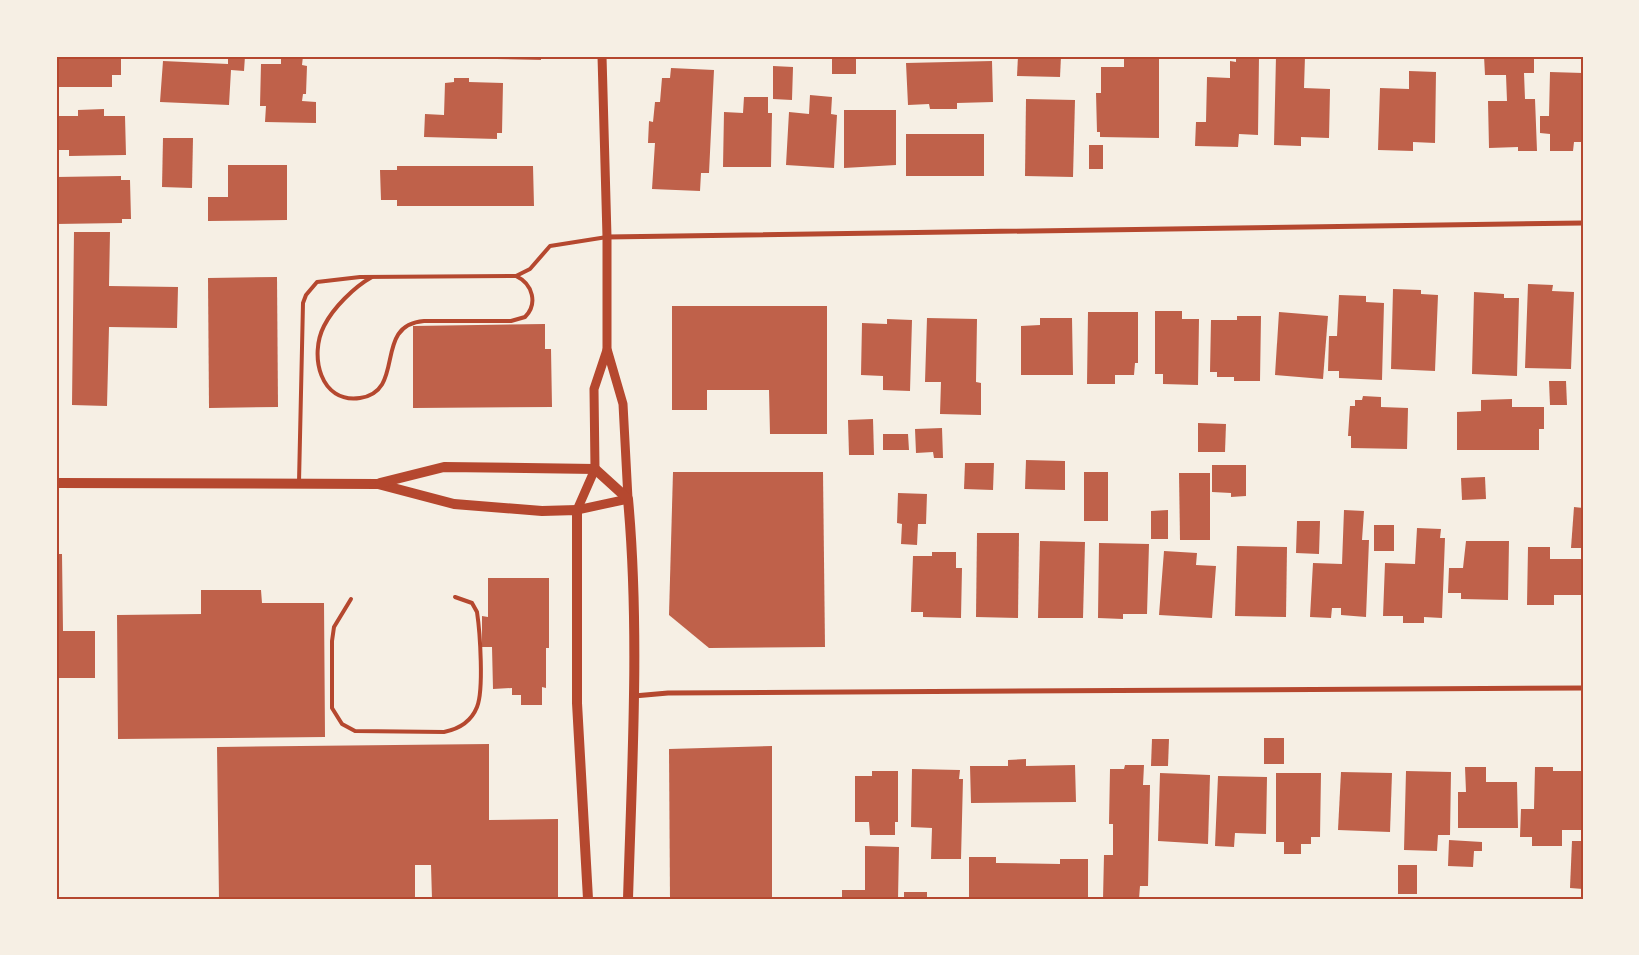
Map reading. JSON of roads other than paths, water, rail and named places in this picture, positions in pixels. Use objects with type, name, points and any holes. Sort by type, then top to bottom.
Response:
[{"type":"main road","points":[[378,484],[444,467],[595,469],[628,499],[631,529],[634,696],[628,899]]},
{"type":"main road","points":[[56,483],[378,484],[454,504],[542,511],[577,510],[577,703],[588,899]]},
{"type":"street","points":[[577,510],[628,499],[623,404],[607,349],[607,237],[602,56]]},
{"type":"street","points":[[607,237],[1583,223]]},
{"type":"street","points":[[577,510],[595,469],[594,388],[607,349]]},
{"type":"street","points":[[634,696],[668,693],[1583,688]]},
{"type":"lane","points":[[300,483],[303,303],[306,295],[317,282],[372,277],[516,276],[530,269],[550,246],[607,237]]},
{"type":"lane","points":[[56,262],[56,282]]},
{"type":"lane","points":[[372,277],[357,287],[335,311],[327,321],[320,336],[320,370],[323,382],[332,393],[338,395],[363,397],[376,392],[387,376],[393,342],[410,323],[424,321],[518,320],[525,317],[532,306],[532,294],[526,282],[516,276]]},
{"type":"lane","points":[[351,599],[334,627],[332,641],[332,708],[342,724],[355,731],[444,732],[458,729],[466,722],[477,707],[480,694],[476,612],[472,603],[455,597]]}]
